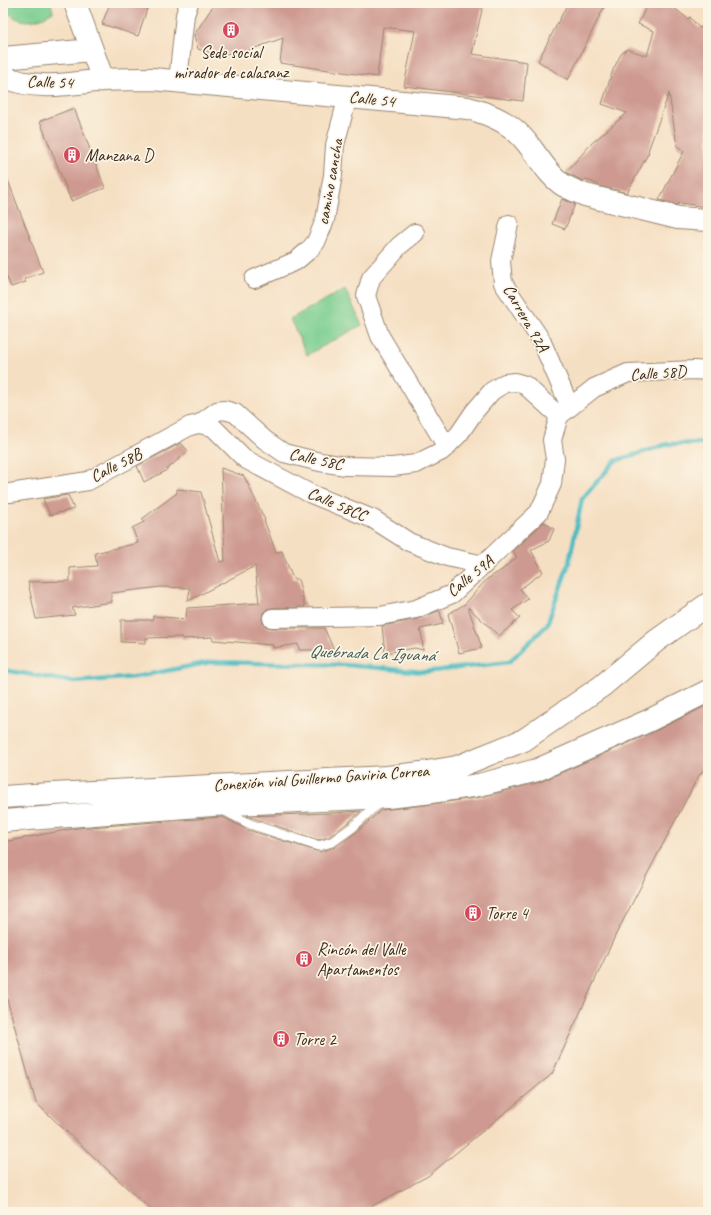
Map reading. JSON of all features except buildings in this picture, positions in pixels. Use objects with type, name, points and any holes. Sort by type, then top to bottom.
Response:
[{"type":"main road","points":[[75,3],[103,80]]},
{"type":"main road","name":"Calle 54","points":[[3,58],[92,50]]},
{"type":"main road","name":"Calle 54","points":[[3,76],[24,83],[51,86],[103,80],[152,79],[468,108],[503,122],[517,131],[544,165],[562,184],[573,190],[585,195],[678,218],[708,220]]},
{"type":"main road","name":"Conexión vial Guillermo Gaviria Correa","points":[[3,797],[387,777],[456,767],[524,740],[602,686],[656,640],[708,604]]},
{"type":"main road","name":"Conexión vial Guillermo Gaviria Correa","points":[[3,821],[212,805],[388,797],[479,785],[537,770],[648,721],[708,691]]},
{"type":"street","points":[[178,81],[185,15],[189,3]]},
{"type":"street","name":"camino cancha","points":[[254,279],[296,261],[316,242],[325,220],[333,175],[335,145],[348,96]]},
{"type":"street","name":"Carrera 92A","points":[[509,224],[501,261],[503,283],[541,340],[565,412]]},
{"type":"street","points":[[415,233],[399,246],[371,278],[366,296],[380,336],[447,447]]},
{"type":"street","name":"Calle 58D","points":[[565,412],[594,388],[628,372],[694,370],[708,372]]},
{"type":"street","name":"Calle 58C","points":[[199,424],[217,411],[224,410],[235,412],[265,440],[284,453],[320,462],[346,466],[393,467],[416,464],[442,451],[459,434],[474,412],[492,390],[505,383],[515,382],[525,385],[565,412]]},
{"type":"street","name":"Calle 59A","points":[[272,618],[380,616],[416,608],[452,594],[540,512],[552,484],[555,459],[552,440],[565,412]]},
{"type":"street","name":"Calle 58CC","points":[[199,424],[213,427],[245,459],[311,494],[372,519],[410,542],[447,557],[484,565]]},
{"type":"street","name":"Calle 58B","points":[[3,493],[88,481],[190,426],[199,424]]},
{"type":"lane","points":[[212,805],[250,824],[318,846],[332,842],[353,827],[372,809],[388,797]]},
{"type":"green space","points":[[5,3],[51,3],[53,12],[39,19],[24,21],[11,15],[3,6]]},
{"type":"green space","points":[[345,289],[362,325],[307,355],[290,319]]},
{"type":"waterway","name":"Quebrada La Iguaná","points":[[3,670],[74,682],[135,677],[211,662],[346,665],[424,672],[509,662],[547,625],[569,563],[582,499],[615,461],[668,444],[708,443]]},
{"type":"place","name":"Sede social mirador de calasanz","points":[[231,30]]},
{"type":"place","name":"Manzana D","points":[[72,155]]},
{"type":"place","name":"Torre 4","points":[[473,913]]},
{"type":"place","name":"Rincón del Valle Apartamentos","points":[[304,959]]},
{"type":"place","name":"Torre 2","points":[[281,1039]]}]
